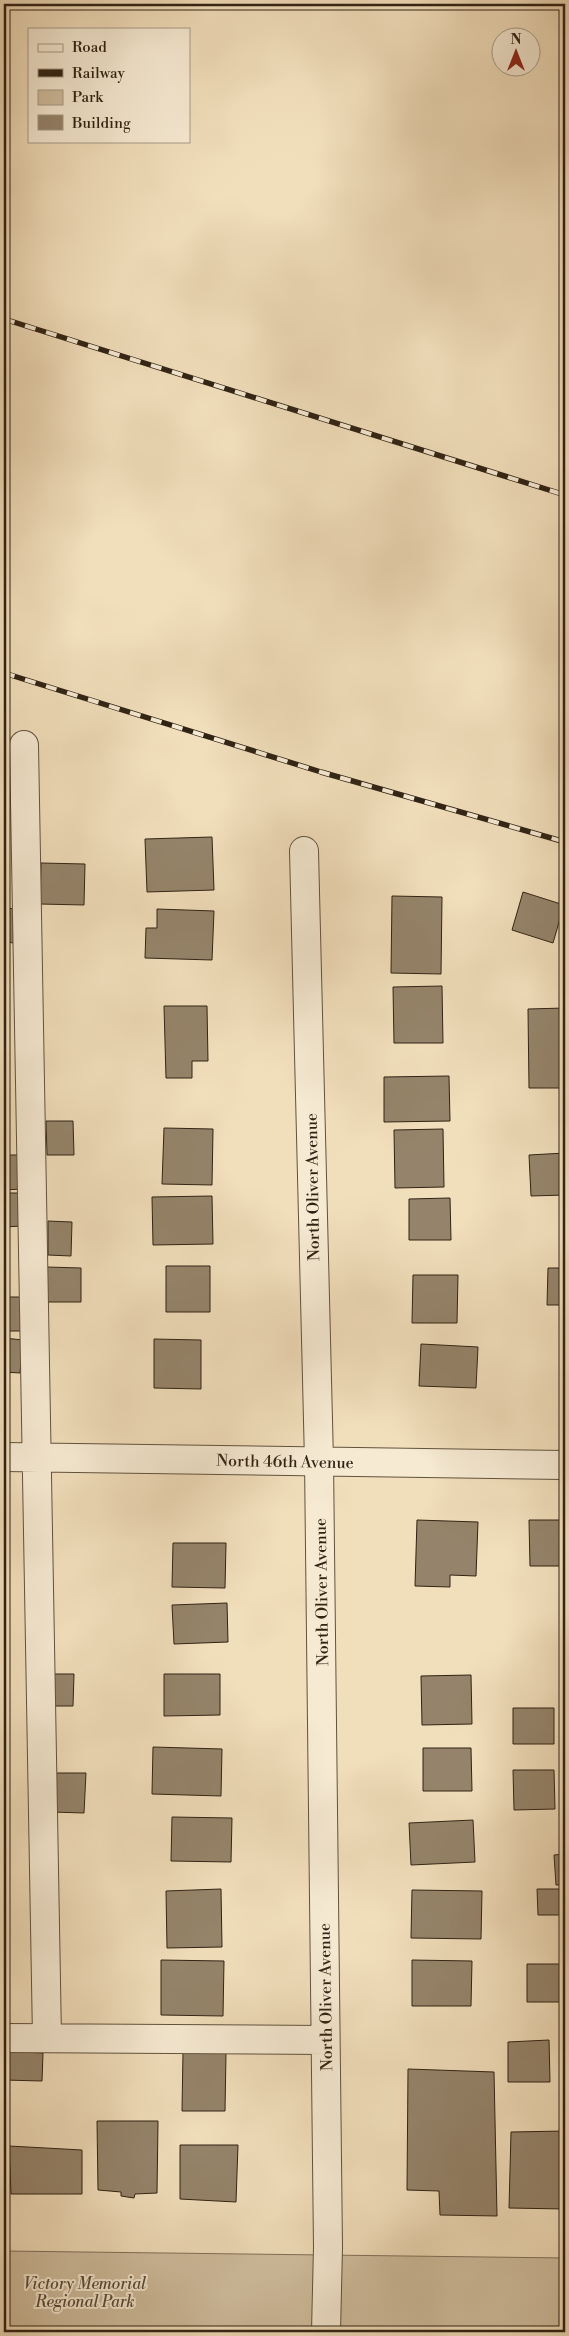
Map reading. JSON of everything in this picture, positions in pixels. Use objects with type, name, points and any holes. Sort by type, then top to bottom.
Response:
[{"type":"street","points":[[24,745],[46,2038]]},
{"type":"street","name":"North Oliver Avenue","points":[[304,851],[319,1461],[328,2247],[326,2332]]},
{"type":"street","name":"North 46th Avenue","points":[[4,1457],[565,1464]]},
{"type":"street","points":[[4,2038],[325,2040]]},
{"type":"green space","name":"Victory Memorial Regional Park","points":[[4,2251],[565,2258],[565,2332],[4,2332]]},
{"type":"building","points":[[212,837],[214,890],[147,892],[145,839]]},
{"type":"building","points":[[41,863],[85,864],[84,905],[40,904]]},
{"type":"building","points":[[523,892],[564,905],[553,943],[512,930]]},
{"type":"building","points":[[392,896],[442,897],[441,974],[391,973]]},
{"type":"building","points":[[4,908],[17,909],[15,943],[4,942]]},
{"type":"building","points":[[157,909],[214,911],[212,960],[145,958],[146,928],[157,928]]},
{"type":"building","points":[[442,986],[443,1043],[394,1043],[393,987]]},
{"type":"building","points":[[164,1006],[207,1006],[208,1061],[192,1061],[192,1078],[166,1078]]},
{"type":"building","points":[[565,1008],[565,1088],[529,1088],[528,1009]]},
{"type":"building","points":[[449,1076],[450,1121],[384,1122],[384,1077]]},
{"type":"building","points":[[46,1121],[73,1121],[74,1155],[47,1155]]},
{"type":"building","points":[[164,1128],[213,1129],[212,1185],[162,1184]]},
{"type":"building","points":[[443,1129],[444,1187],[395,1188],[394,1130]]},
{"type":"building","points":[[565,1153],[565,1195],[531,1196],[529,1155]]},
{"type":"building","points":[[4,1155],[22,1155],[22,1189],[4,1190]]},
{"type":"building","points":[[4,1193],[21,1193],[22,1226],[4,1227]]},
{"type":"building","points":[[212,1196],[213,1244],[153,1245],[152,1197]]},
{"type":"building","points":[[450,1198],[451,1240],[409,1240],[409,1199]]},
{"type":"building","points":[[48,1221],[72,1222],[71,1256],[48,1255]]},
{"type":"building","points":[[166,1266],[210,1266],[210,1312],[166,1312]]},
{"type":"building","points":[[47,1267],[81,1268],[81,1302],[46,1302]]},
{"type":"building","points":[[548,1268],[565,1268],[565,1305],[547,1305]]},
{"type":"building","points":[[413,1275],[458,1275],[457,1323],[412,1323]]},
{"type":"building","points":[[4,1297],[22,1297],[21,1331],[4,1331]]},
{"type":"building","points":[[4,1338],[23,1340],[20,1373],[4,1372]]},
{"type":"building","points":[[154,1339],[201,1340],[201,1389],[154,1388]]},
{"type":"building","points":[[421,1344],[478,1347],[476,1388],[419,1386]]},
{"type":"building","points":[[417,1520],[478,1522],[476,1576],[450,1575],[450,1587],[415,1586]]},
{"type":"building","points":[[529,1520],[565,1520],[565,1566],[530,1566]]},
{"type":"building","points":[[173,1543],[226,1543],[225,1588],[172,1587]]},
{"type":"building","points":[[227,1603],[228,1642],[174,1644],[172,1605]]},
{"type":"building","points":[[54,1674],[74,1674],[73,1706],[54,1706]]},
{"type":"building","points":[[164,1674],[220,1674],[220,1715],[164,1716]]},
{"type":"building","points":[[471,1675],[472,1724],[422,1725],[421,1676]]},
{"type":"building","points":[[513,1708],[554,1708],[554,1744],[513,1744]]},
{"type":"building","points":[[153,1747],[222,1749],[221,1796],[152,1794]]},
{"type":"building","points":[[423,1748],[471,1748],[472,1791],[423,1791]]},
{"type":"building","points":[[513,1770],[554,1770],[555,1809],[514,1810]]},
{"type":"building","points":[[53,1773],[86,1773],[84,1813],[52,1812]]},
{"type":"building","points":[[172,1817],[232,1818],[231,1862],[171,1861]]},
{"type":"building","points":[[473,1820],[475,1862],[411,1865],[409,1823]]},
{"type":"building","points":[[565,1854],[565,1885],[556,1885],[554,1855]]},
{"type":"building","points":[[221,1889],[222,1947],[167,1948],[166,1891]]},
{"type":"building","points":[[537,1889],[565,1889],[565,1915],[538,1915]]},
{"type":"building","points":[[412,1890],[482,1891],[481,1939],[411,1938]]},
{"type":"building","points":[[161,1960],[224,1961],[223,2016],[161,2015]]},
{"type":"building","points":[[412,1960],[472,1961],[471,2006],[412,2006]]},
{"type":"building","points":[[527,1964],[564,1964],[564,2002],[527,2002]]},
{"type":"building","points":[[549,2040],[550,2082],[508,2082],[508,2042]]},
{"type":"building","points":[[4,2051],[43,2053],[42,2081],[4,2080]]},
{"type":"building","points":[[183,2051],[226,2052],[225,2111],[182,2111]]},
{"type":"building","points":[[408,2069],[494,2072],[497,2216],[440,2215],[439,2191],[407,2190]]},
{"type":"building","points":[[97,2121],[158,2121],[157,2193],[135,2194],[134,2198],[121,2196],[121,2192],[98,2190]]},
{"type":"building","points":[[565,2131],[565,2209],[509,2208],[511,2132]]},
{"type":"building","points":[[180,2145],[238,2145],[236,2202],[180,2199]]},
{"type":"building","points":[[9,2146],[82,2150],[82,2194],[11,2194]]},
{"type":"railway","points":[[4,319],[565,495]]},
{"type":"railway","points":[[4,673],[321,772],[565,842]]}]
